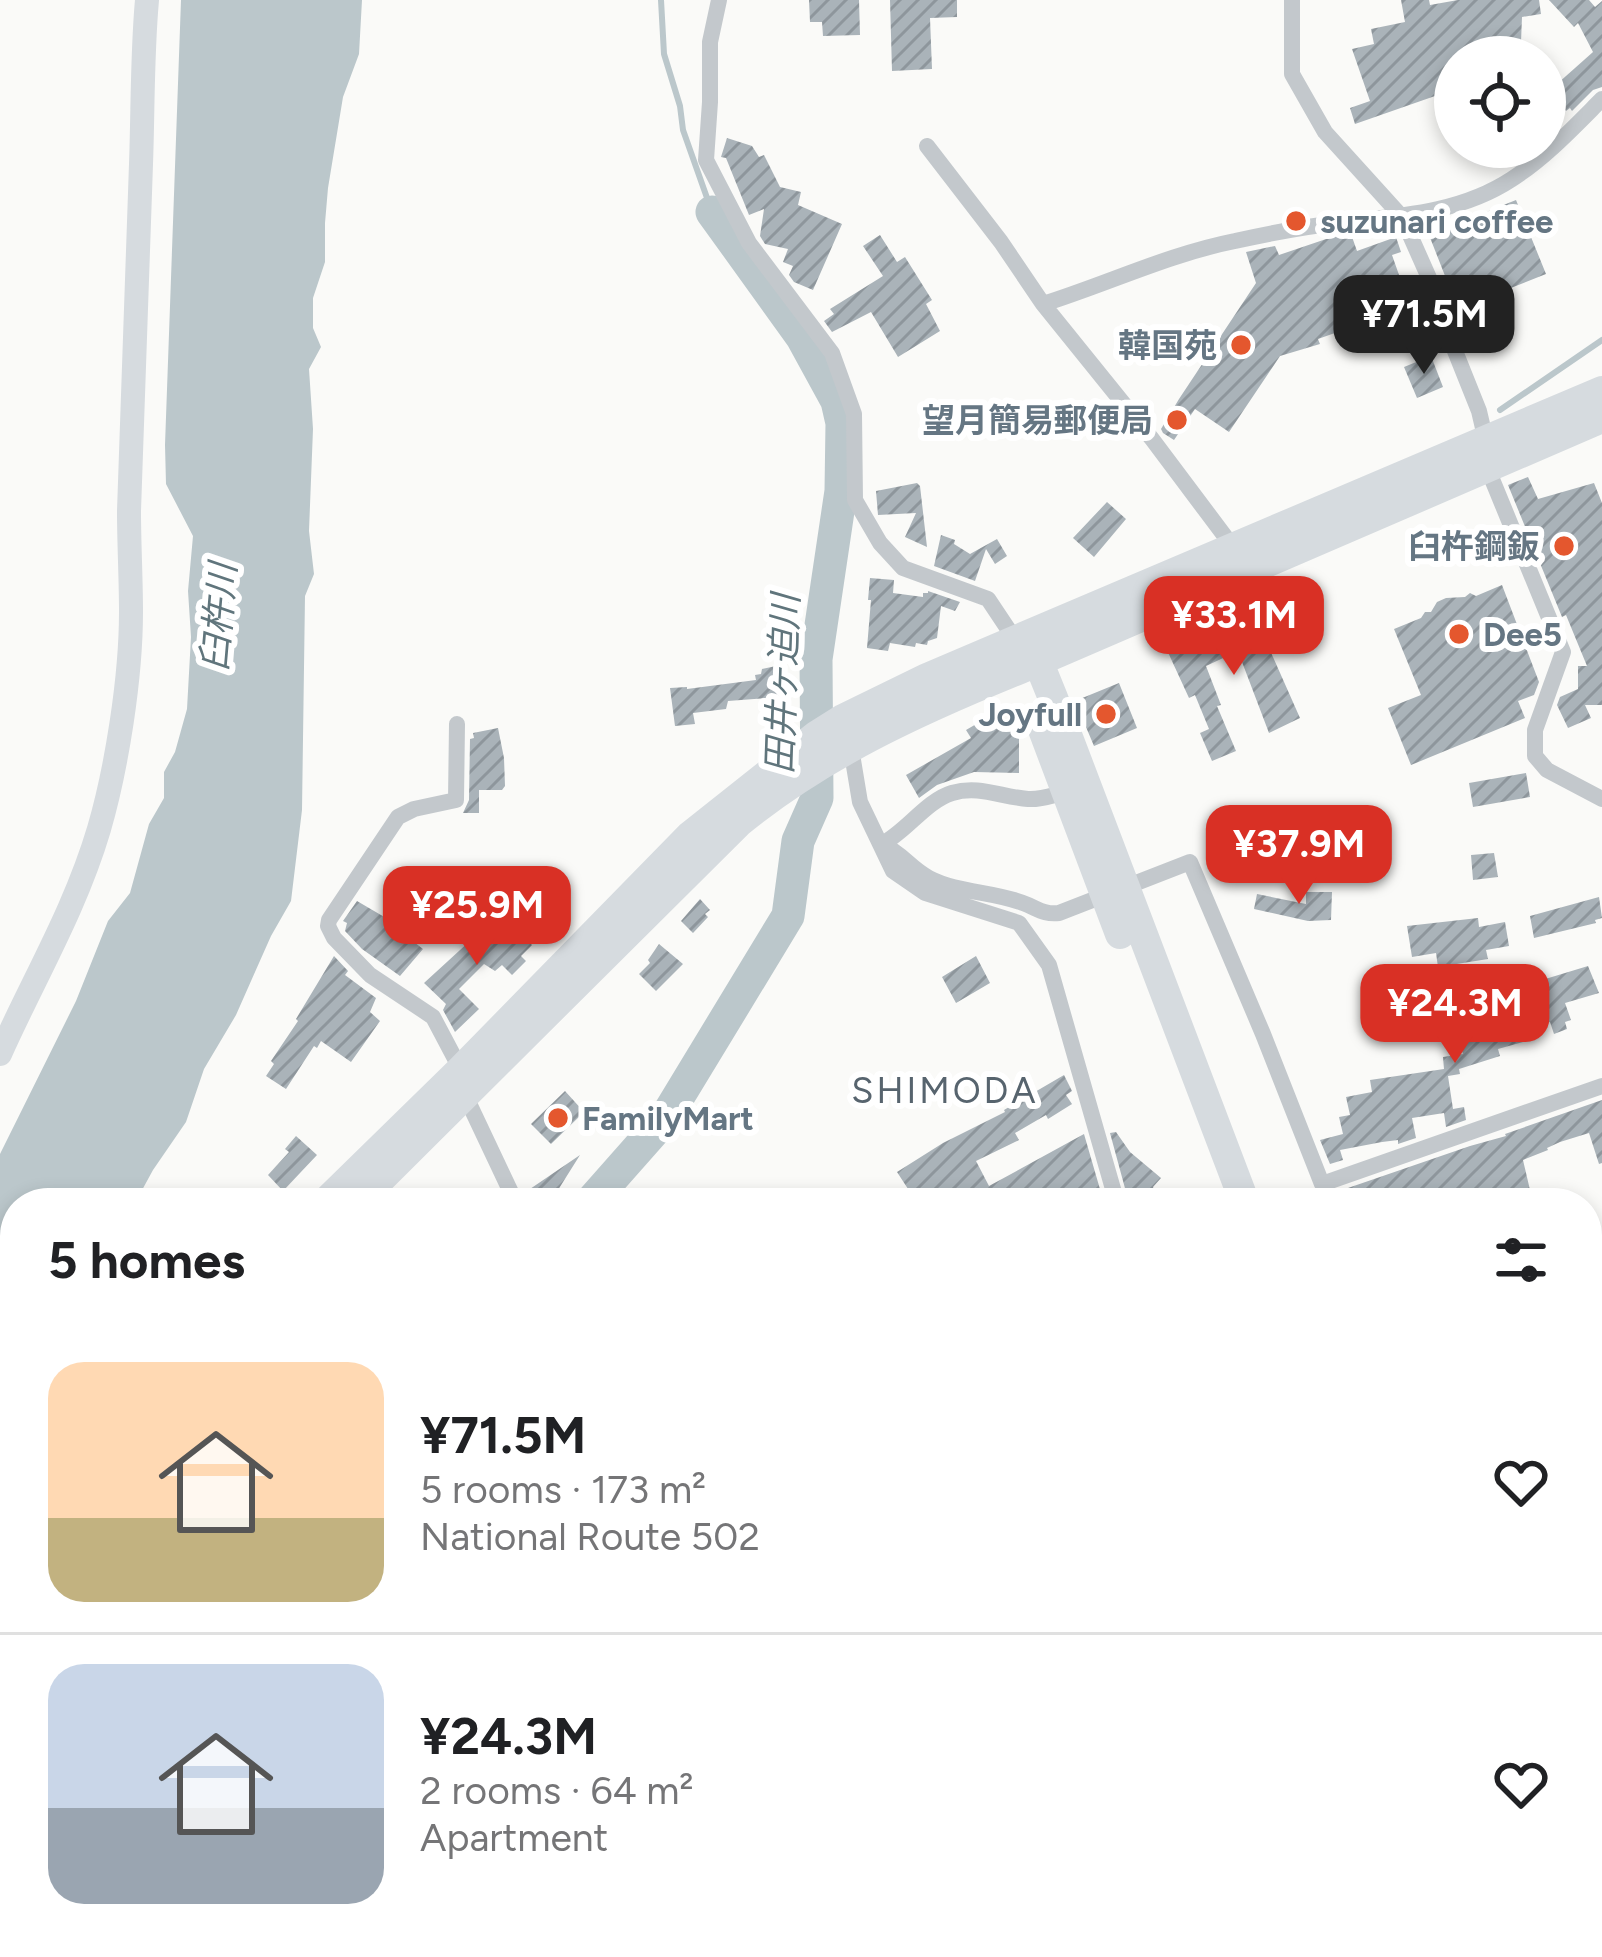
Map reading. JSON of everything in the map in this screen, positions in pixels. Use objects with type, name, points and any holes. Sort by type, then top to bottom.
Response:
[{"type":"highway","points":[[1025,657],[1486,454],[1602,391]]},
{"type":"highway","points":[[342,1188],[463,1083],[787,771],[847,733],[947,698],[1233,547],[1486,454],[1602,418]]},
{"type":"highway","points":[[1025,657],[1066,791],[1218,1188]]},
{"type":"highway","points":[[1025,657],[1240,1188]]},
{"type":"highway","points":[[369,1188],[463,1083]]},
{"type":"street","points":[[0,1054],[60,934],[100,827],[114,766],[131,615],[128,548],[147,0]]},
{"type":"street","points":[[719,0],[710,42],[706,160],[749,242],[832,353],[854,414],[855,500],[880,543],[903,568],[988,599],[1025,657]]},
{"type":"street","points":[[1292,0],[1292,74],[1324,132],[1402,217],[1445,314],[1479,411],[1486,454],[1563,652],[1535,730],[1535,756],[1547,770],[1602,799]]},
{"type":"street","points":[[1043,304],[1188,251],[1459,205],[1512,179],[1602,99]]},
{"type":"street","points":[[927,146],[1043,304],[1233,547]]},
{"type":"street","points":[[458,724],[456,800],[414,808],[398,817],[328,926],[370,976],[433,1017],[509,1188]]},
{"type":"street","points":[[847,733],[860,802],[893,871],[925,893],[1019,923],[1049,965],[1114,1188]]},
{"type":"street","points":[[882,844],[955,792],[985,790],[1041,799],[1066,791]]},
{"type":"street","points":[[882,844],[933,880],[1001,896],[1047,915],[1190,862],[1322,1184],[1602,1086]]},
{"type":"water","name":"臼杵川","points":[[181,0],[362,0],[359,54],[343,97],[328,188],[325,262],[313,298],[313,328],[321,347],[309,369],[313,429],[309,531],[314,574],[305,596],[302,810],[291,901],[204,1069],[186,1122],[143,1188],[0,1188],[0,1154],[76,1001],[108,921],[130,893],[149,824],[164,798],[164,772],[187,709],[193,536],[166,484]]},
{"type":"building","points":[[809,0],[859,0],[860,35],[823,36],[822,22],[810,22]]},
{"type":"building","points":[[890,0],[957,0],[957,17],[930,18],[932,69],[892,71]]},
{"type":"building","points":[[1401,0],[1429,0],[1430,5],[1458,0],[1539,0],[1541,14],[1522,17],[1521,36],[1434,36],[1434,96],[1355,124],[1350,108],[1370,101],[1352,49],[1374,44],[1371,29],[1405,22]]},
{"type":"building","points":[[1549,0],[1589,0],[1595,7],[1602,1],[1602,87],[1566,111],[1566,76],[1593,52],[1578,23],[1574,27]]},
{"type":"building","points":[[727,138],[752,146],[759,157],[764,155],[780,187],[801,192],[798,205],[842,224],[813,290],[789,275],[793,266],[783,262],[788,249],[765,244],[760,236],[764,209],[749,215],[726,158],[721,157]]},
{"type":"building","points":[[1516,200],[1546,274],[1458,309],[1429,235]]},
{"type":"building","points":[[1351,234],[1357,251],[1396,237],[1401,252],[1392,255],[1405,292],[1379,301],[1384,316],[1374,320],[1376,325],[1348,334],[1346,329],[1318,339],[1320,344],[1280,356],[1229,432],[1195,409],[1174,440],[1163,433],[1179,399],[1256,283],[1246,252],[1275,246],[1279,255]]},
{"type":"building","points":[[880,235],[897,262],[905,257],[932,300],[926,304],[940,331],[898,357],[871,312],[832,332],[824,321],[834,314],[830,309],[883,276],[863,246]]},
{"type":"building","points":[[1431,356],[1443,387],[1417,398],[1404,367]]},
{"type":"building","name":"臼杵鋼鈑","points":[[1528,477],[1538,499],[1594,483],[1602,503],[1602,705],[1585,705],[1591,718],[1568,728],[1557,705],[1560,697],[1578,689],[1578,666],[1587,666],[1508,485]]},
{"type":"building","points":[[917,483],[927,547],[905,537],[916,513],[878,515],[876,491]]},
{"type":"building","points":[[1107,502],[1126,519],[1094,557],[1073,538]]},
{"type":"building","points":[[941,535],[970,554],[997,539],[1007,556],[995,564],[986,549],[975,581],[934,566]]},
{"type":"building","points":[[870,578],[894,580],[893,593],[923,597],[928,591],[960,602],[955,611],[941,606],[937,638],[927,645],[890,643],[888,651],[867,648]]},
{"type":"building","points":[[1502,585],[1539,682],[1534,695],[1518,701],[1525,718],[1411,765],[1388,708],[1421,695],[1394,629],[1421,618],[1446,598],[1476,596]]},
{"type":"building","points":[[1235,607],[1244,618],[1254,614],[1300,718],[1269,733],[1239,654],[1206,666],[1236,751],[1212,761],[1200,733],[1209,729],[1166,648],[1182,641],[1185,648],[1227,630],[1220,614]]},
{"type":"building","points":[[776,666],[781,708],[769,710],[767,698],[728,701],[726,709],[693,713],[695,724],[675,726],[670,688],[756,680],[762,669]]},
{"type":"building","name":"Joyfull","points":[[1119,683],[1137,728],[1094,746],[1075,701]]},
{"type":"building","points":[[978,723],[1019,723],[1019,773],[974,772],[937,785],[919,798],[906,775],[971,738],[966,730]]},
{"type":"building","points":[[498,728],[505,786],[479,790],[479,813],[463,813],[469,800],[470,739],[473,733]]},
{"type":"building","points":[[1526,773],[1530,797],[1473,807],[1469,783]]},
{"type":"building","points":[[1494,853],[1498,877],[1473,880],[1471,855]]},
{"type":"building","points":[[1306,892],[1332,892],[1331,920],[1308,921],[1254,909],[1257,894],[1306,904]]},
{"type":"building","points":[[1599,897],[1602,918],[1596,923],[1534,938],[1530,916]]},
{"type":"building","points":[[700,899],[710,910],[693,933],[681,921]]},
{"type":"building","points":[[357,901],[398,925],[423,949],[400,976],[345,931],[343,921]]},
{"type":"building","points":[[495,918],[505,928],[510,923],[532,945],[521,956],[526,961],[512,975],[502,965],[495,971],[484,964],[459,989],[479,1009],[455,1032],[443,1010],[446,1004],[424,983]]},
{"type":"building","points":[[1478,918],[1479,927],[1505,922],[1509,946],[1486,950],[1488,959],[1438,967],[1436,953],[1412,957],[1407,926]]},
{"type":"building","points":[[659,944],[683,964],[656,991],[639,974]]},
{"type":"building","points":[[334,956],[348,971],[345,975],[376,998],[370,1012],[380,1021],[351,1062],[321,1041],[314,1046],[286,1089],[266,1076],[274,1064],[271,1061]]},
{"type":"building","points":[[976,956],[990,983],[956,1003],[942,977]]},
{"type":"building","points":[[1588,966],[1599,993],[1565,1003],[1571,1020],[1565,1022],[1567,1029],[1554,1034],[1550,1022],[1520,1030],[1523,1042],[1498,1049],[1500,1056],[1448,1076],[1453,1109],[1464,1107],[1466,1120],[1446,1127],[1444,1113],[1412,1118],[1416,1138],[1340,1150],[1343,1160],[1330,1164],[1320,1140],[1343,1134],[1339,1117],[1350,1115],[1346,1097],[1372,1092],[1370,1080],[1444,1069],[1443,1057],[1463,1054],[1458,1037],[1473,1032],[1469,1020],[1493,1012],[1494,1003],[1525,995],[1522,986]]},
{"type":"building","points":[[1064,1075],[1072,1091],[1066,1095],[1072,1104],[1015,1133],[1019,1140],[976,1161],[989,1186],[1084,1134],[1100,1188],[907,1188],[897,1172]]},
{"type":"building","name":"FamilyMart","points":[[565,1091],[584,1112],[551,1144],[531,1124]]},
{"type":"building","points":[[1602,1100],[1602,1163],[1589,1133],[1523,1160],[1530,1188],[1348,1188],[1506,1136]]},
{"type":"building","points":[[1116,1132],[1130,1152],[1161,1178],[1153,1188],[1125,1188],[1110,1133]]},
{"type":"building","points":[[296,1136],[317,1155],[286,1188],[280,1188],[268,1175],[289,1152],[285,1149]]},
{"type":"building","points":[[580,1155],[559,1188],[531,1188]]},
{"type":"waterway","points":[[661,0],[664,54],[683,130],[712,212]]},
{"type":"waterway","name":"田井ヶ迫川","points":[[603,1188],[666,1117],[788,916],[798,841],[817,798],[816,659],[841,491],[842,423],[837,401],[802,337],[712,212]]},
{"type":"waterway","points":[[1500,410],[1602,340]]},
{"type":"place","name":"suzunari coffee","points":[[1296,221]]},
{"type":"place","name":"韓国苑","points":[[1241,345]]},
{"type":"place","name":"望月簡易郵便局","points":[[1177,420]]},
{"type":"place","name":"臼杵鋼鈑","points":[[1564,546]]},
{"type":"place","name":"Dee5","points":[[1459,634]]},
{"type":"place","name":"Joyfull","points":[[1106,714]]},
{"type":"place","name":"FamilyMart","points":[[558,1118]]},
{"type":"district","name":"SHIMODA","points":[[945,1090]]}]
